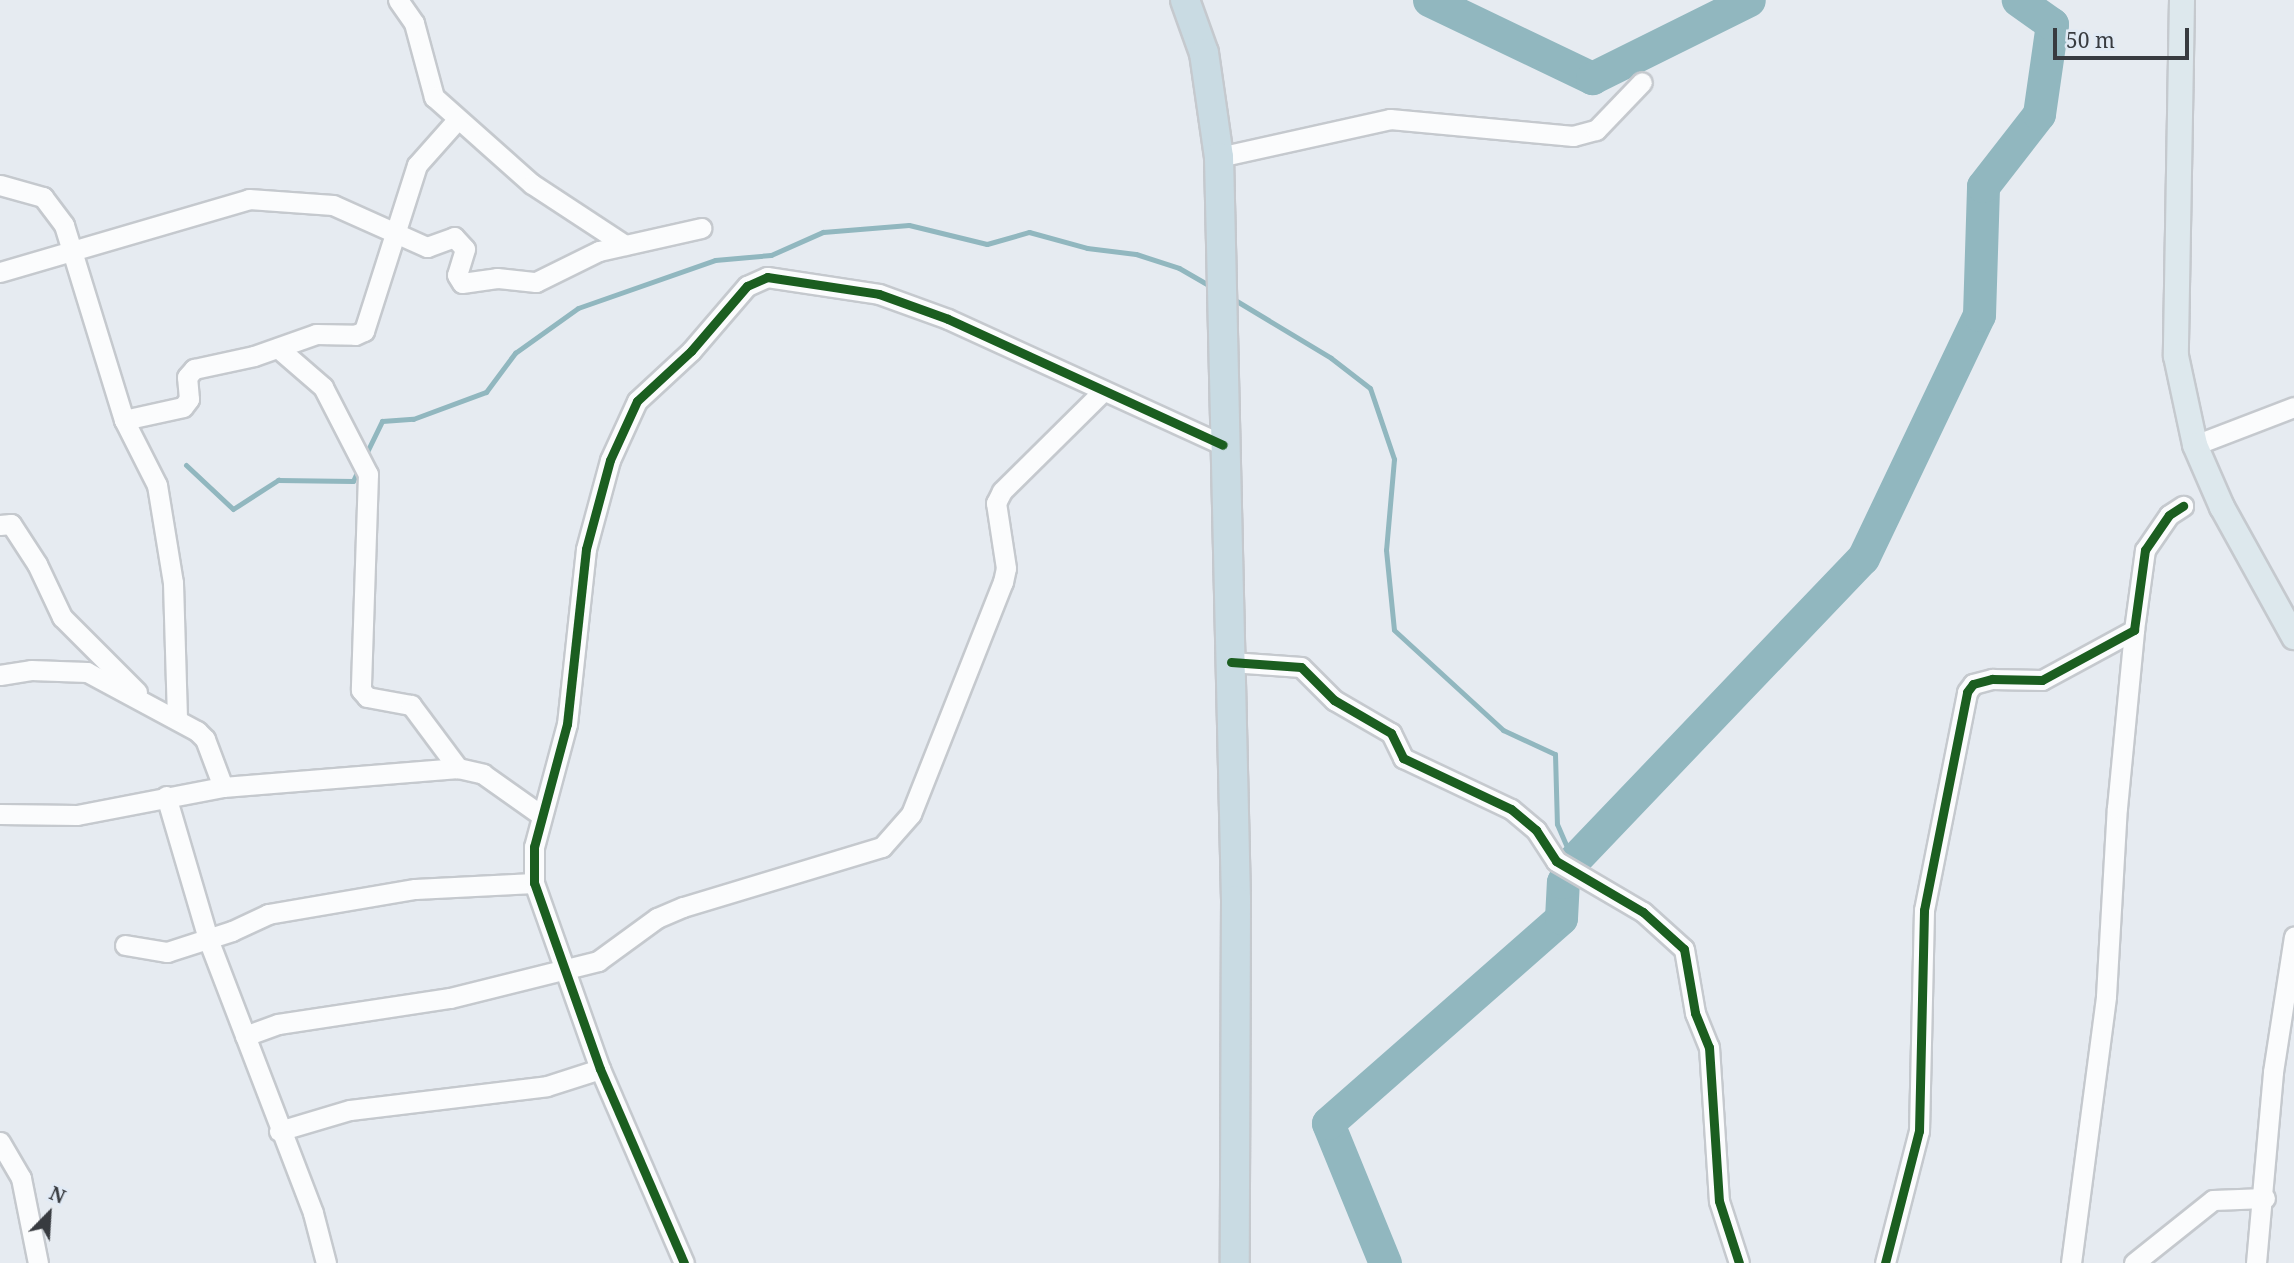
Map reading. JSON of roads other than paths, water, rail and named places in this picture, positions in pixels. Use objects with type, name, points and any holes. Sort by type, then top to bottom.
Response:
[{"type":"highway","points":[[1185,0],[1204,52],[1219,157],[1223,445],[1236,900],[1235,1263]]},
{"type":"main road","points":[[2182,0],[2176,356],[2195,445],[2222,508],[2294,637]]},
{"type":"street","points":[[398,0],[414,23],[429,90],[457,120],[533,184],[625,245]]},
{"type":"street","points":[[1219,157],[1390,119],[1573,136],[1596,130],[1642,82]]},
{"type":"street","points":[[124,420],[183,407],[189,398],[187,377],[194,369],[278,348],[316,334],[355,335],[364,331],[393,232],[417,164],[457,120]]},
{"type":"street","points":[[0,185],[47,200],[64,225],[124,420],[157,485],[167,529],[177,717]]},
{"type":"street","points":[[0,272],[249,199],[333,205],[427,247],[454,237],[465,249],[457,275],[462,283],[497,278],[536,282],[599,250],[701,228]]},
{"type":"street","points":[[684,1263],[600,1069],[534,883],[534,847],[567,724],[586,549],[619,438],[637,401],[691,351],[747,286],[767,277],[879,294],[948,319],[1223,445]]},
{"type":"street","points":[[278,348],[323,387],[368,474],[361,690],[367,697],[411,705],[458,768]]},
{"type":"street","points":[[245,1036],[278,1024],[450,998],[564,970],[615,951],[657,918],[881,847],[896,834],[919,796],[1003,582],[1006,568],[996,503],[1002,491],[1103,391]]},
{"type":"street","points":[[2195,445],[2294,407]]},
{"type":"street","points":[[2071,1263],[2106,996],[2117,808],[2134,630],[2145,550],[2169,515],[2183,506]]},
{"type":"street","points":[[0,525],[10,524],[37,564],[62,617],[150,705]]},
{"type":"street","points":[[1867,1263],[1883,1263],[1919,1131],[1924,909],[1967,692],[1973,684],[1992,679],[2042,680],[2134,630]]},
{"type":"street","points":[[1231,662],[1301,667],[1334,700],[1391,733],[1407,761],[1511,808],[1536,830],[1556,861],[1643,912],[1688,954],[1695,1013],[1709,1047],[1718,1194],[1739,1263]]},
{"type":"street","points":[[0,675],[73,669],[177,717],[205,739],[223,787]]},
{"type":"street","points":[[0,814],[77,815],[223,787],[458,768],[482,774],[541,815]]},
{"type":"street","points":[[166,796],[208,939],[279,1131],[313,1213],[326,1263]]},
{"type":"street","points":[[125,945],[160,952],[208,939],[268,914],[415,889],[534,883]]},
{"type":"street","points":[[2256,1263],[2264,1198],[2270,1095],[2294,937]]},
{"type":"street","points":[[279,1131],[350,1110],[547,1086],[600,1069]]},
{"type":"street","points":[[0,1142],[21,1178],[38,1263]]},
{"type":"street","points":[[2134,1263],[2213,1200],[2264,1198]]},
{"type":"waterway","points":[[1429,0],[1592,78],[1749,0]]},
{"type":"waterway","points":[[1385,1263],[1328,1123],[1561,918],[1563,882],[1573,861],[1863,558],[1979,315],[1983,186],[2039,114],[2052,24],[2018,0]]},
{"type":"waterway","points":[[365,456],[382,421],[413,419],[486,392],[515,353],[578,308],[715,260],[771,255],[823,232],[909,225],[987,244],[1029,232],[1087,248],[1136,254],[1179,268],[1212,287]]},
{"type":"waterway","points":[[1230,297],[1331,358],[1370,388],[1394,459],[1386,550],[1394,630],[1503,730],[1555,754],[1557,824],[1573,861]]},
{"type":"waterway","points":[[186,465],[233,509],[278,480],[353,481],[359,468]]}]
